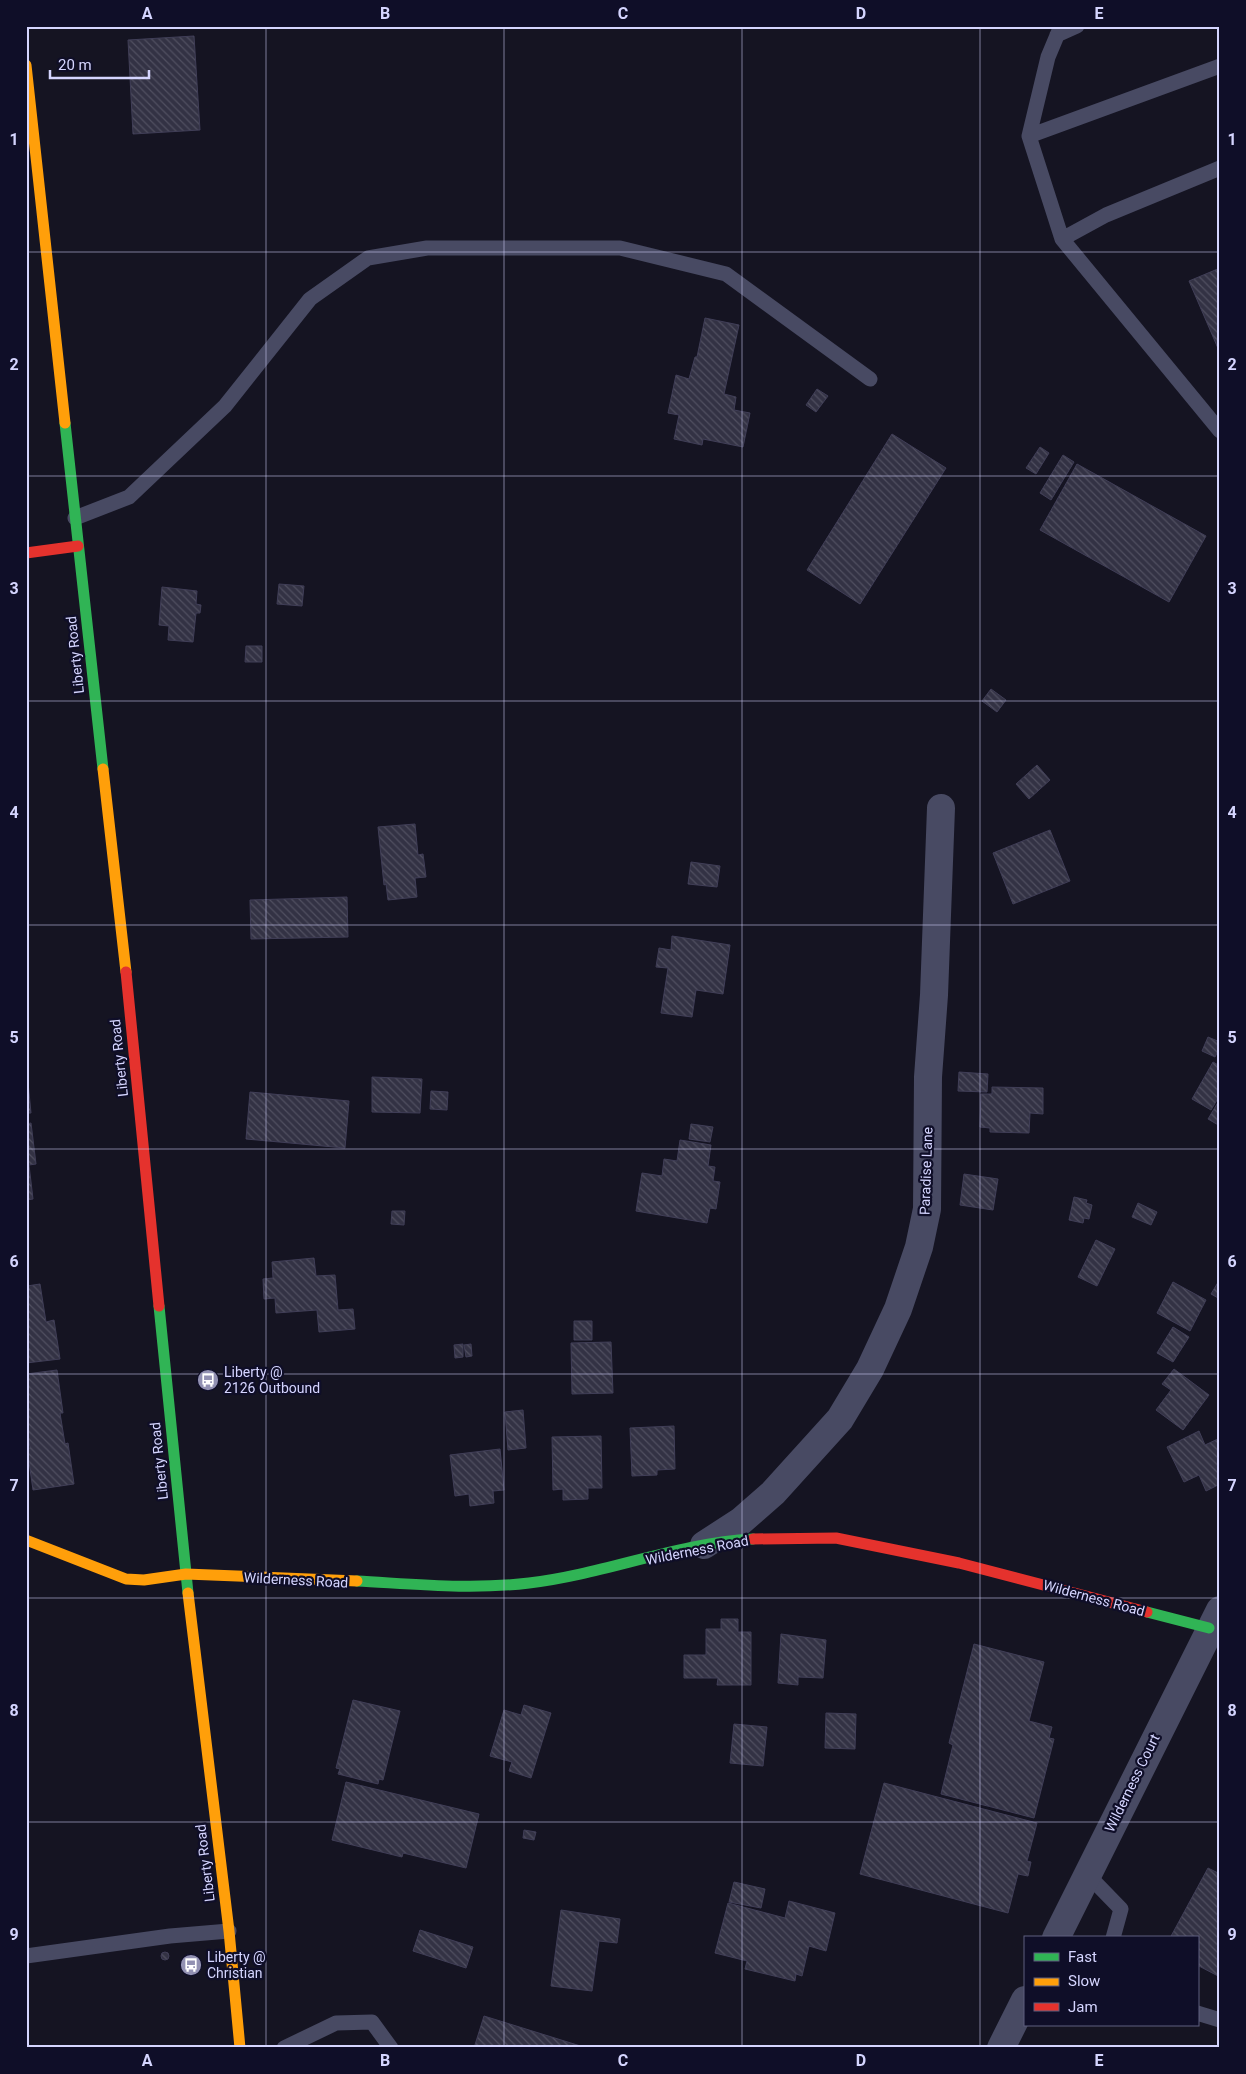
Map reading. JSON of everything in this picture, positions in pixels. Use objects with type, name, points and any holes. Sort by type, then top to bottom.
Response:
[{"type":"main road","name":"Liberty Road","points":[[26,65],[125,964],[186,1574],[229,1931],[240,2048]]},
{"type":"main road","points":[[26,553],[78,546]]},
{"type":"main road","name":"Wilderness Road","points":[[26,1540],[126,1579],[144,1580],[186,1574],[470,1586],[529,1583],[613,1567],[704,1545],[748,1539],[782,1537],[836,1538],[1214,1619]]},
{"type":"street","name":"Paradise Lane","points":[[704,1545],[741,1521],[773,1493],[840,1419],[870,1369],[898,1309],[919,1247],[927,1209],[928,1077],[934,995],[941,808]]},
{"type":"street","name":"Wilderness Court","points":[[1057,1936],[1214,1619]]},
{"type":"street","points":[[1001,2048],[1024,2002]]},
{"type":"lane","points":[[1077,26],[1059,31],[1048,57],[1029,136],[1062,239],[1220,431]]},
{"type":"lane","points":[[1029,136],[1220,66]]},
{"type":"lane","points":[[1062,239],[1106,215],[1220,168]]},
{"type":"lane","points":[[75,518],[129,497],[224,406],[310,299],[368,258],[378,256],[427,248],[620,248],[716,271],[726,274],[870,379]]},
{"type":"lane","points":[[1087,1874],[1121,1909],[1114,1936]]},
{"type":"lane","points":[[26,1956],[170,1936],[229,1931]]},
{"type":"lane","points":[[1198,2013],[1220,2020]]},
{"type":"lane","points":[[284,2048],[336,2024],[372,2022],[391,2048]]},
{"type":"building","points":[[194,36],[200,130],[133,134],[128,40]]},
{"type":"building","points":[[1220,268],[1220,353],[1189,281]]},
{"type":"building","points":[[705,318],[739,325],[724,394],[736,397],[734,410],[750,413],[743,447],[703,439],[702,445],[674,439],[679,415],[668,413],[676,375],[689,379],[695,357],[697,357]]},
{"type":"building","points":[[817,389],[828,396],[816,412],[806,405]]},
{"type":"building","points":[[892,434],[946,468],[860,604],[807,570]]},
{"type":"building","points":[[1040,447],[1049,453],[1036,474],[1026,468]]},
{"type":"building","points":[[1063,455],[1074,462],[1051,500],[1040,493]]},
{"type":"building","points":[[1077,464],[1206,536],[1169,602],[1040,530]]},
{"type":"building","points":[[279,584],[304,586],[302,606],[277,604]]},
{"type":"building","points":[[162,587],[197,591],[196,604],[201,605],[200,613],[196,613],[193,642],[168,640],[169,626],[159,625]]},
{"type":"building","points":[[246,646],[262,646],[262,662],[245,662]]},
{"type":"building","points":[[991,689],[1006,700],[997,712],[982,701]]},
{"type":"building","points":[[1037,765],[1050,780],[1029,799],[1016,784]]},
{"type":"building","points":[[415,824],[418,855],[423,854],[426,877],[415,878],[417,897],[388,900],[386,884],[384,885],[378,827]]},
{"type":"building","points":[[1050,830],[1070,881],[1013,904],[993,853]]},
{"type":"building","points":[[691,862],[720,866],[717,887],[688,884]]},
{"type":"building","points":[[347,897],[348,937],[251,939],[250,900]]},
{"type":"building","points":[[672,936],[730,945],[723,994],[696,990],[692,1017],[661,1013],[668,968],[656,967],[659,948],[671,950]]},
{"type":"building","points":[[1208,1037],[1220,1042],[1220,1047],[1215,1057],[1202,1051]]},
{"type":"building","points":[[1213,1062],[1220,1066],[1220,1095],[1211,1110],[1192,1099]]},
{"type":"building","points":[[27,1072],[31,1113],[26,1113]]},
{"type":"building","points":[[959,1072],[988,1074],[987,1092],[958,1091]]},
{"type":"building","points":[[372,1077],[422,1079],[420,1113],[372,1112]]},
{"type":"building","points":[[992,1087],[1043,1088],[1043,1114],[1030,1113],[1029,1133],[990,1132],[990,1128],[980,1127],[981,1094],[992,1094]]},
{"type":"building","points":[[431,1091],[448,1092],[447,1110],[430,1109]]},
{"type":"building","points":[[250,1092],[349,1101],[345,1148],[246,1139]]},
{"type":"building","points":[[1220,1099],[1220,1126],[1208,1119]]},
{"type":"building","points":[[31,1123],[36,1164],[29,1165],[33,1199],[26,1200],[26,1124]]},
{"type":"building","points":[[691,1124],[713,1127],[710,1142],[689,1139]]},
{"type":"building","points":[[680,1140],[711,1145],[708,1166],[715,1167],[713,1181],[720,1182],[716,1209],[710,1208],[707,1223],[636,1211],[642,1173],[662,1176],[664,1159],[677,1161]]},
{"type":"building","points":[[964,1174],[998,1179],[993,1210],[960,1205]]},
{"type":"building","points":[[1074,1197],[1087,1200],[1086,1203],[1092,1205],[1089,1219],[1084,1218],[1083,1223],[1069,1220]]},
{"type":"building","points":[[1138,1203],[1157,1212],[1151,1225],[1132,1217]]},
{"type":"building","points":[[392,1211],[405,1211],[404,1225],[391,1224]]},
{"type":"building","points":[[1096,1240],[1115,1249],[1097,1286],[1078,1277]]},
{"type":"building","points":[[314,1258],[316,1276],[335,1275],[338,1310],[353,1309],[355,1329],[319,1332],[317,1310],[276,1313],[275,1298],[264,1299],[263,1279],[273,1278],[272,1262]]},
{"type":"building","points":[[26,1277],[27,1286],[40,1284],[46,1322],[54,1320],[60,1359],[26,1363]]},
{"type":"building","points":[[1220,1279],[1220,1299],[1211,1294]]},
{"type":"building","points":[[1173,1282],[1206,1300],[1190,1331],[1157,1313]]},
{"type":"building","points":[[574,1321],[592,1321],[592,1340],[574,1340]]},
{"type":"building","points":[[1173,1327],[1189,1337],[1173,1362],[1157,1353]]},
{"type":"building","points":[[611,1342],[613,1393],[572,1394],[571,1343]]},
{"type":"building","points":[[463,1344],[463,1357],[455,1358],[454,1345]]},
{"type":"building","points":[[471,1344],[472,1356],[466,1357],[464,1345]]},
{"type":"building","points":[[1174,1369],[1209,1395],[1183,1430],[1156,1410],[1171,1390],[1162,1384]]},
{"type":"building","points":[[57,1370],[63,1413],[60,1413],[65,1444],[68,1443],[74,1484],[33,1490],[27,1448],[30,1448],[26,1420],[26,1374]]},
{"type":"building","points":[[523,1410],[526,1448],[508,1450],[505,1412]]},
{"type":"building","points":[[674,1426],[675,1469],[657,1470],[657,1475],[632,1476],[630,1428]]},
{"type":"building","points":[[1199,1431],[1205,1445],[1220,1438],[1220,1484],[1206,1491],[1199,1475],[1184,1482],[1167,1447]]},
{"type":"building","points":[[601,1436],[602,1488],[588,1488],[588,1499],[563,1500],[563,1489],[553,1490],[552,1437]]},
{"type":"building","points":[[500,1449],[504,1490],[493,1491],[494,1503],[470,1506],[469,1494],[455,1496],[450,1455]]},
{"type":"building","points":[[721,1619],[738,1619],[738,1632],[751,1632],[751,1685],[717,1685],[718,1678],[684,1678],[684,1655],[706,1655],[706,1629],[721,1629]]},
{"type":"building","points":[[781,1634],[826,1640],[823,1678],[798,1677],[798,1685],[778,1683]]},
{"type":"building","points":[[974,1644],[1044,1662],[1029,1721],[1052,1727],[1049,1738],[1054,1739],[1034,1818],[941,1794],[953,1745],[949,1743]]},
{"type":"building","points":[[353,1700],[400,1711],[383,1780],[379,1779],[378,1784],[338,1774],[340,1769],[336,1768]]},
{"type":"building","points":[[524,1705],[551,1713],[531,1778],[509,1771],[512,1762],[490,1756],[504,1710],[521,1715]]},
{"type":"building","points":[[826,1713],[856,1714],[855,1749],[825,1748]]},
{"type":"building","points":[[734,1724],[767,1727],[763,1766],[730,1763]]},
{"type":"building","points":[[346,1782],[479,1814],[466,1868],[403,1853],[402,1857],[332,1840]]},
{"type":"building","points":[[884,1783],[1037,1823],[1027,1861],[1031,1862],[1028,1876],[1018,1874],[1008,1913],[860,1874]]},
{"type":"building","points":[[524,1830],[536,1832],[534,1840],[523,1838]]},
{"type":"building","points":[[1208,1868],[1220,1874],[1220,1977],[1198,1966],[1198,1936],[1171,1936]]},
{"type":"building","points":[[734,1882],[765,1889],[761,1908],[729,1902]]},
{"type":"building","points":[[789,1901],[835,1913],[826,1951],[809,1946],[802,1976],[796,1974],[795,1981],[745,1969],[747,1961],[715,1953],[728,1903],[785,1918]]},
{"type":"building","points":[[561,1910],[620,1919],[617,1943],[599,1941],[592,1991],[551,1986]]},
{"type":"building","points":[[420,1930],[473,1947],[466,1968],[413,1951]]},
{"type":"building","points":[[165,1952],[169,1956],[165,1960],[161,1956]]},
{"type":"building","points":[[484,2016],[587,2048],[474,2048]]},
{"type":"traffic: fast","points":[[65,423],[103,769]]},
{"type":"traffic: fast","points":[[159,1306],[188,1593]]},
{"type":"traffic: fast","points":[[357,1581],[465,1586],[529,1583],[585,1573],[697,1546],[753,1539]]},
{"type":"traffic: fast","points":[[1147,1612],[1209,1628]]},
{"type":"traffic: slow","points":[[26,65],[65,423]]},
{"type":"traffic: slow","points":[[103,769],[126,972]]},
{"type":"traffic: slow","points":[[26,1540],[126,1579],[144,1580],[186,1574],[357,1581]]},
{"type":"traffic: slow","points":[[188,1593],[229,1931],[240,2048]]},
{"type":"traffic: jam","points":[[26,553],[78,546]]},
{"type":"traffic: jam","points":[[126,972],[159,1306]]},
{"type":"traffic: jam","points":[[753,1539],[836,1538],[959,1563],[1147,1612]]},
{"type":"place","name":"Liberty @ 2126 Outbound","points":[[208,1380]]},
{"type":"place","name":"Liberty @ Christian","points":[[191,1965]]}]
